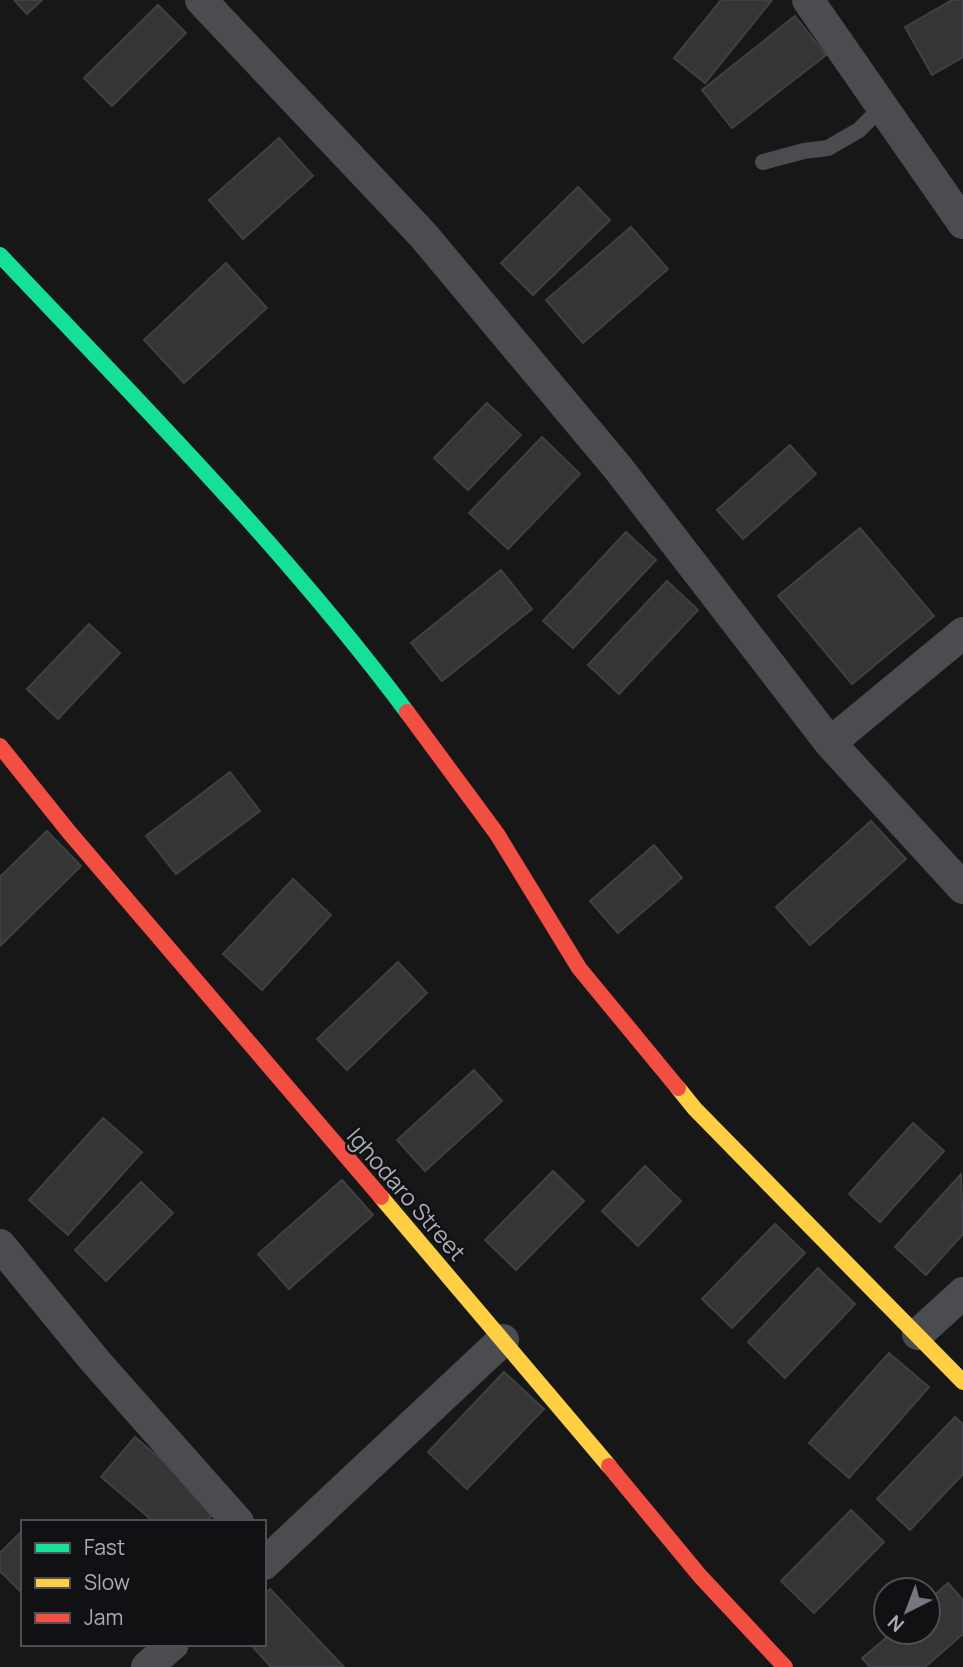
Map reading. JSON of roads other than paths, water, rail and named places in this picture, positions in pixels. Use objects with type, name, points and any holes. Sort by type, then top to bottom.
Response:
[{"type":"street","points":[[201,0],[432,246],[618,468],[830,743],[963,888]]},
{"type":"street","points":[[808,0],[963,223]]},
{"type":"street","points":[[0,255],[186,451],[360,649],[497,834],[579,968],[695,1109],[963,1382]]},
{"type":"street","points":[[830,743],[963,633]]},
{"type":"street","name":"Ighodaro Street","points":[[0,746],[69,832],[503,1340],[700,1576],[785,1667]]},
{"type":"street","points":[[0,1245],[96,1362],[236,1520]]},
{"type":"street","points":[[918,1335],[963,1293]]},
{"type":"street","points":[[266,1558],[503,1340]]},
{"type":"street","points":[[147,1667],[171,1646]]},
{"type":"lane","points":[[763,162],[804,150],[828,148],[859,130],[882,107]]}]
